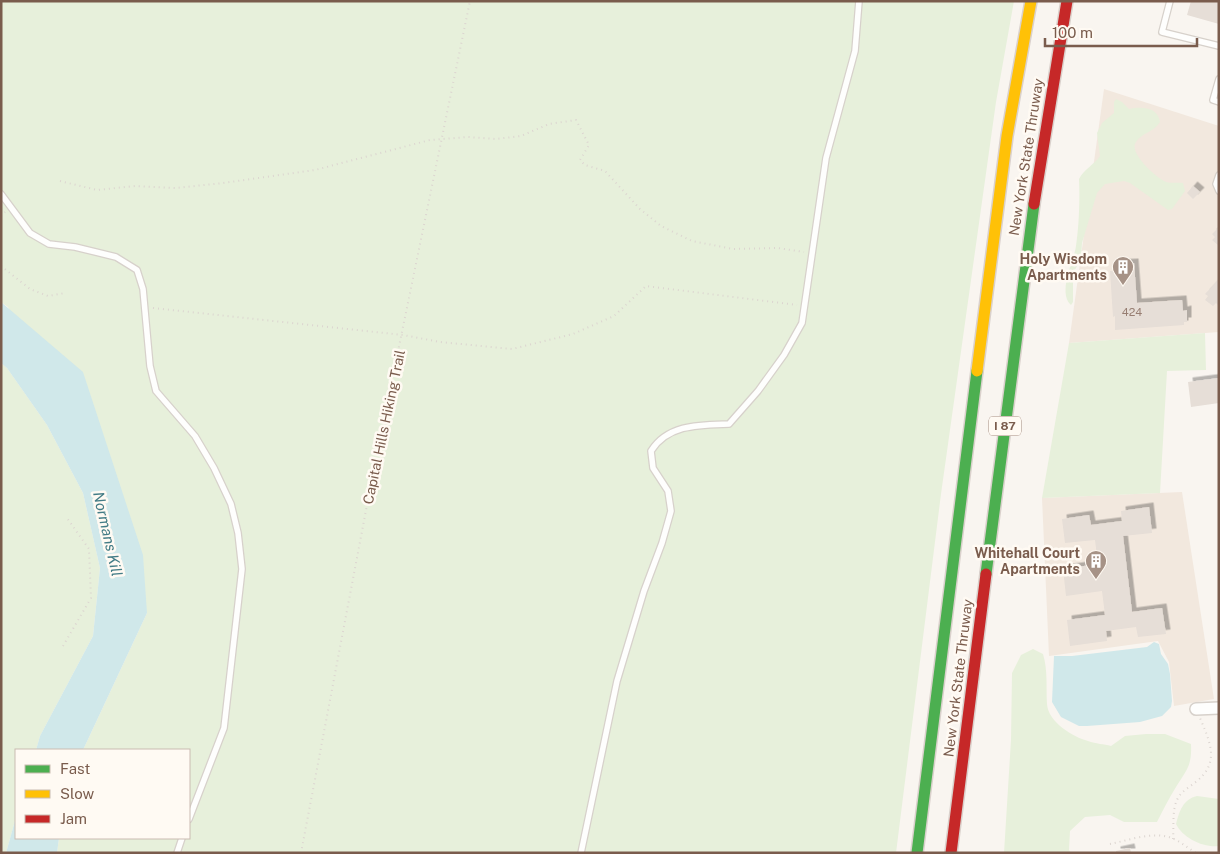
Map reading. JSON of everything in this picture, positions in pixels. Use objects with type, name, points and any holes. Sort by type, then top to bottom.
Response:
[{"type":"highway","name":"New York State Thruway","points":[[917,853],[993,237],[1007,136],[1031,1]]},
{"type":"highway","name":"New York State Thruway","points":[[951,853],[1031,223],[1067,1]]},
{"type":"street","points":[[1196,709],[1219,708]]},
{"type":"lane","points":[[581,853],[616,682],[644,591],[662,543],[670,511],[668,491],[653,468],[651,451],[656,442],[670,432],[693,425],[729,424],[758,391],[784,355],[802,323],[826,158],[855,51],[859,1]]},
{"type":"lane","points":[[1170,1],[1162,32],[1219,46]]},
{"type":"lane","points":[[1219,79],[1213,100],[1219,102]]},
{"type":"lane","points":[[1219,175],[1216,184],[1219,191]]},
{"type":"lane","points":[[1,194],[30,233],[49,244],[76,247],[116,257],[136,270],[143,289],[150,366],[156,391],[195,436],[214,468],[231,504],[238,533],[242,569],[224,728],[190,816]]},
{"type":"lane","points":[[177,853],[182,839]]},
{"type":"path","name":"Capital Hills Hiking Trail","points":[[301,853],[374,468],[403,335],[470,1]]},
{"type":"path","points":[[60,181],[97,190],[135,186],[176,188],[204,185],[315,170],[430,140],[468,137],[496,139],[521,136],[549,124],[576,120],[589,145],[580,160],[585,165],[605,170],[640,209],[661,226],[692,241],[733,249],[778,248],[812,254]]},
{"type":"path","points":[[1,266],[30,289],[48,296],[65,294]]},
{"type":"path","points":[[144,307],[403,335],[440,342],[512,349],[573,334],[614,316],[646,286],[805,306]]},
{"type":"path","points":[[63,646],[91,598],[89,549],[67,518]]},
{"type":"path","points":[[1173,839],[1177,800],[1184,791],[1202,777],[1212,763],[1211,746],[1196,709]]},
{"type":"path","points":[[1110,844],[1154,835],[1165,836],[1196,853]]},
{"type":"shaded area","points":[[1104,89],[1219,126],[1219,332],[1069,343]]},
{"type":"shaded area","name":"Whitehall Court Apartments","points":[[1182,492],[1214,699],[1174,706],[1169,662],[1158,641],[1049,656],[1042,498]]},
{"type":"green space","points":[[1,1],[1014,1],[996,102],[941,494],[896,853],[57,853],[59,839],[190,839],[190,749],[83,749],[147,613],[8,307],[1,302]]},
{"type":"green space","points":[[1116,99],[1129,109],[1149,109],[1159,117],[1160,122],[1157,126],[1136,142],[1136,152],[1144,163],[1160,178],[1166,182],[1183,183],[1185,191],[1172,209],[1168,210],[1130,183],[1124,181],[1105,184],[1097,193],[1082,243],[1081,258],[1073,274],[1073,302],[1071,305],[1067,299],[1066,285],[1077,238],[1079,179],[1100,156],[1097,133],[1102,123],[1114,113],[1114,102]]},
{"type":"green space","points":[[1205,333],[1206,370],[1167,371],[1160,493],[1042,498],[1069,343]]},
{"type":"green space","points":[[1,363],[7,368],[47,425],[83,493],[100,568],[93,636],[40,736],[36,749],[15,749],[15,821],[6,853],[1,853]]},
{"type":"green space","points":[[1033,649],[1043,654],[1048,711],[1062,728],[1082,739],[1111,746],[1125,736],[1146,734],[1165,734],[1191,744],[1191,757],[1188,767],[1157,822],[1124,822],[1110,815],[1085,817],[1070,831],[1069,850],[1071,853],[1004,853],[1011,740],[1012,673],[1021,655]]},
{"type":"green space","points":[[1197,796],[1219,799],[1219,846],[1200,844],[1188,838],[1176,824],[1185,803]]},
{"type":"water","name":"Normans Kill","points":[[1,302],[83,372],[143,555],[147,613],[83,749],[36,749],[40,736],[93,636],[100,568],[83,493],[47,425],[7,368],[1,363]]},
{"type":"water","points":[[1154,642],[1159,644],[1161,654],[1168,664],[1170,674],[1171,707],[1162,716],[1140,722],[1087,726],[1079,726],[1061,717],[1052,702],[1054,656],[1072,656],[1147,647]]},
{"type":"water","points":[[15,821],[15,839],[59,839],[57,853],[6,853]]},
{"type":"building","points":[[1191,1],[1219,1],[1219,24],[1187,15]]},
{"type":"building","points":[[1193,186],[1200,192],[1193,199],[1187,193]]},
{"type":"building","points":[[1219,227],[1219,246],[1212,240],[1215,237],[1212,234]]},
{"type":"building","name":"Holy Wisdom Apartments","points":[[1134,263],[1137,303],[1182,300],[1183,311],[1187,310],[1187,322],[1184,322],[1184,325],[1115,330],[1110,271],[1116,271],[1116,264]]},
{"type":"building","points":[[1219,279],[1219,306],[1216,303],[1213,306],[1205,300],[1208,296],[1205,294]]},
{"type":"building","points":[[1219,378],[1219,403],[1191,407],[1188,382]]},
{"type":"building","name":"Whitehall Court Apartments","points":[[1149,507],[1152,533],[1123,536],[1132,612],[1162,608],[1166,634],[1138,637],[1136,627],[1106,631],[1107,641],[1070,646],[1067,620],[1105,615],[1102,591],[1066,596],[1063,569],[1098,564],[1095,540],[1065,543],[1062,519],[1089,515],[1091,525],[1122,521],[1121,511]]},
{"type":"building","points":[[1130,848],[1131,853],[1116,853],[1116,851]]},
{"type":"traffic: fast","points":[[986,574],[1034,204]]},
{"type":"traffic: fast","points":[[917,853],[977,371]]},
{"type":"traffic: slow","points":[[977,371],[1007,136],[1031,1]]},
{"type":"traffic: jam","points":[[1034,204],[1067,1]]},
{"type":"traffic: jam","points":[[951,853],[986,574]]},
{"type":"place","name":"Holy Wisdom Apartments","points":[[1123,286]]},
{"type":"place","name":"Whitehall Court Apartments","points":[[1096,580]]}]
